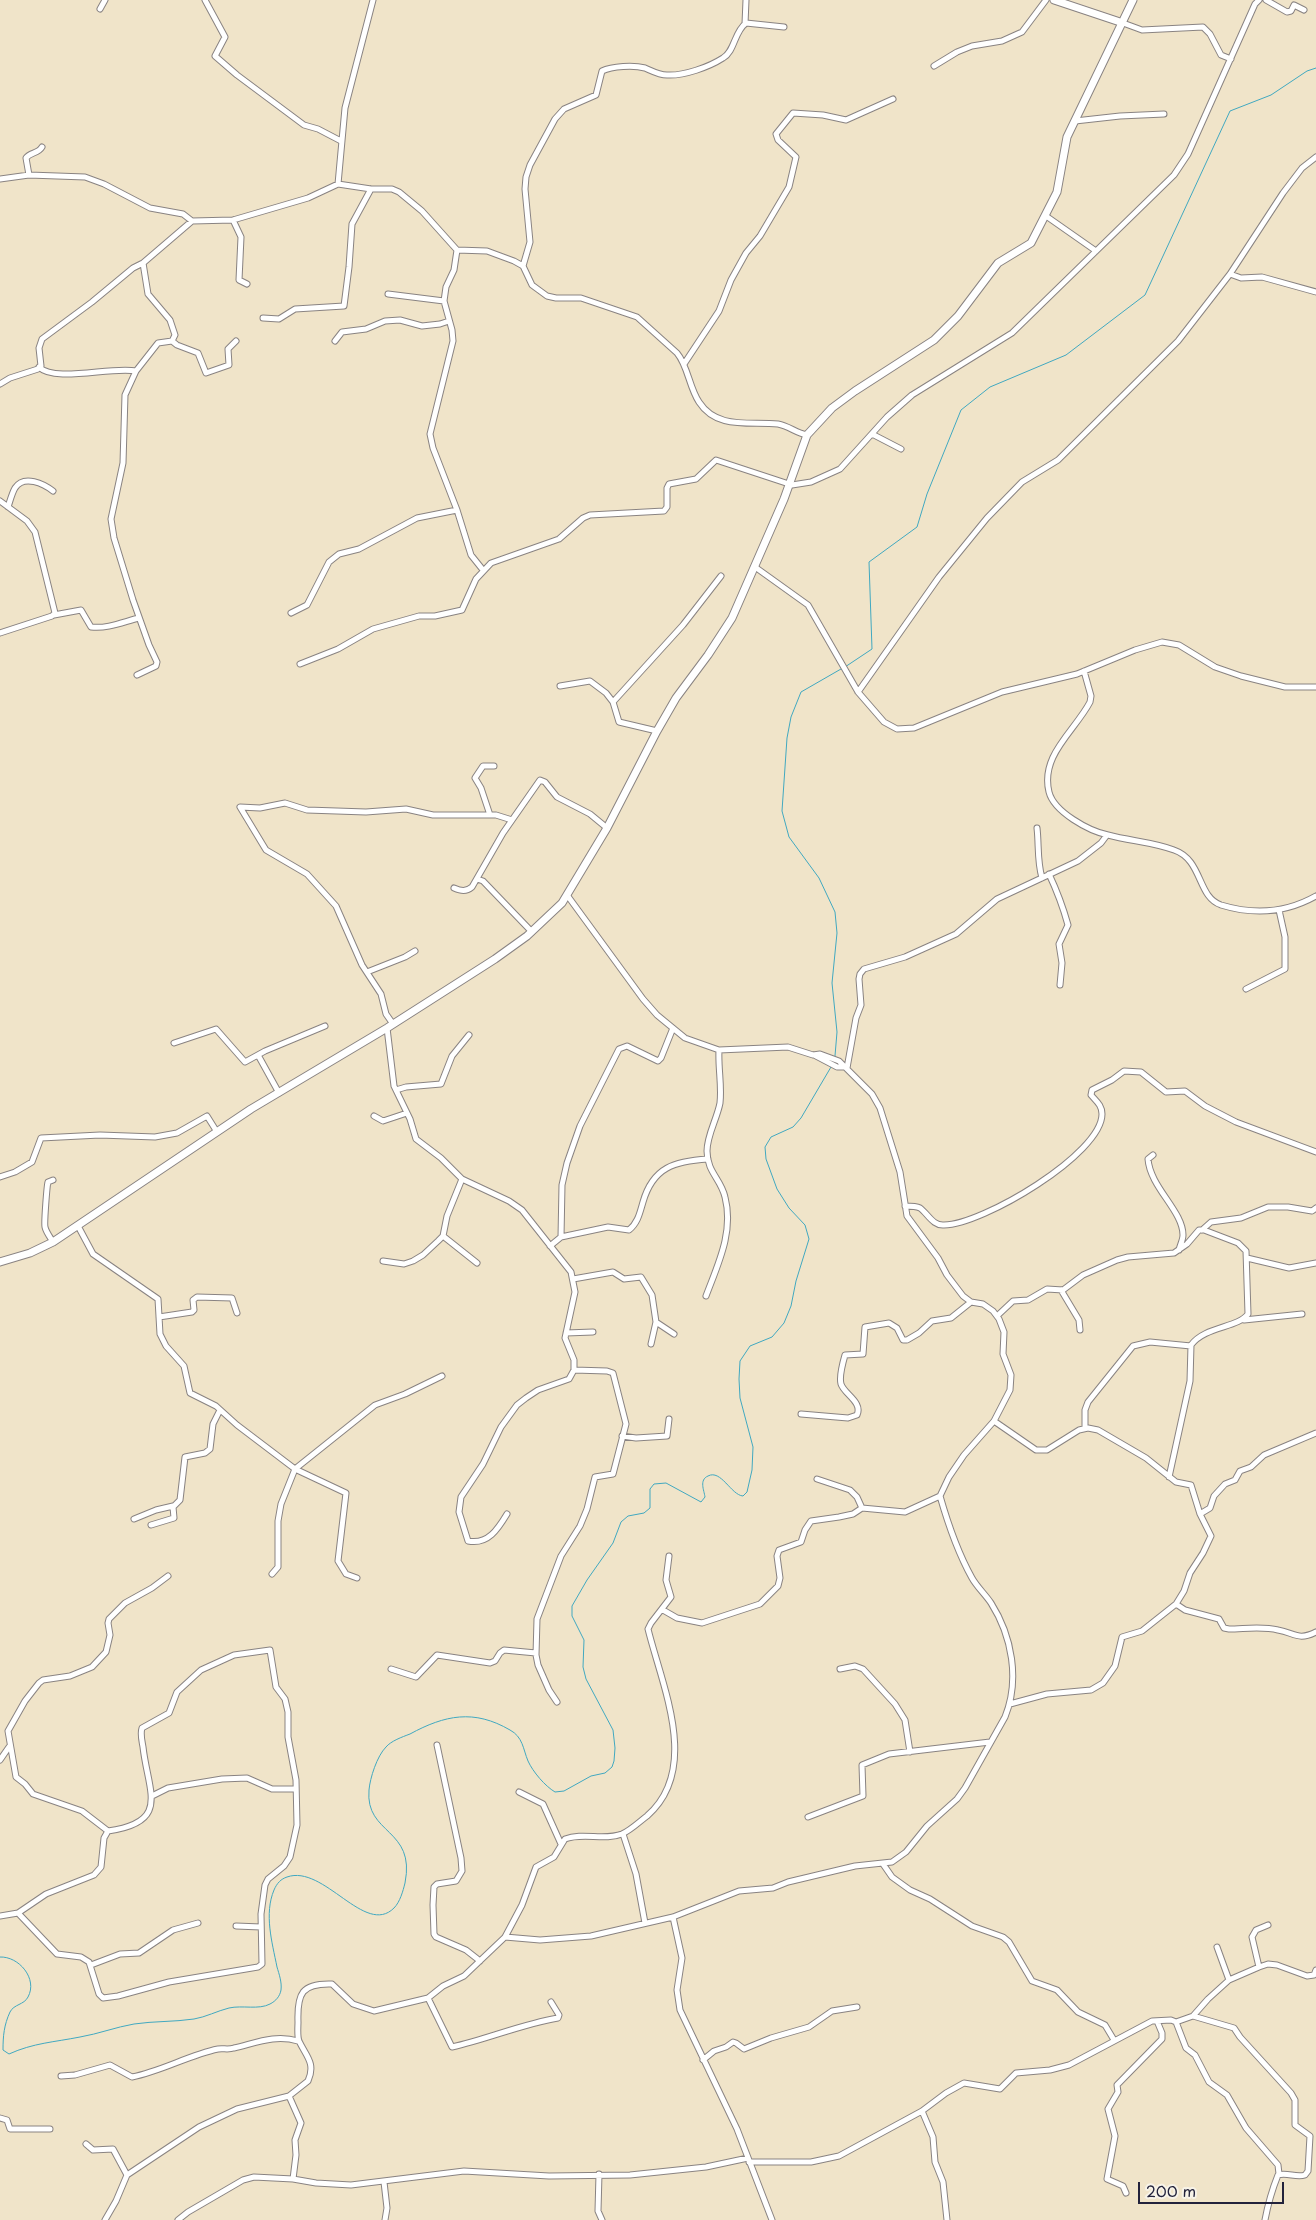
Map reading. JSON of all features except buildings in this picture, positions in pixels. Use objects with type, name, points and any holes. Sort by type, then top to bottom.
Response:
[{"type":"street","points":[[100,9],[104,0]]},
{"type":"street","points":[[205,0],[225,37],[215,56],[304,125],[341,141]]},
{"type":"street","points":[[338,184],[341,141],[347,100],[373,0]]},
{"type":"street","points":[[523,266],[530,242],[526,203],[526,174],[559,114],[570,105],[594,96],[597,93],[601,73],[608,69],[642,68],[668,76],[688,72],[720,60],[727,55],[735,36],[745,24],[746,0]]},
{"type":"street","points":[[934,66],[957,52],[972,46],[1002,41],[1022,32],[1046,0]]},
{"type":"street","points":[[1054,0],[1142,30],[1203,27],[1210,34],[1221,55],[1232,59]]},
{"type":"street","points":[[0,1262],[53,1242],[250,1109],[280,1093],[390,1026],[495,959],[532,932],[554,911],[567,895],[607,828],[676,698],[708,655],[732,618],[755,567],[807,435],[832,408],[848,396],[934,340],[958,316],[998,263],[1031,243],[1046,216],[1059,185],[1066,140],[1133,0]]},
{"type":"street","points":[[300,664],[338,648],[373,629],[419,616],[435,616],[462,610],[483,570],[491,562],[561,538],[586,516],[664,511],[668,507],[667,488],[669,484],[696,479],[716,460],[789,484],[811,482],[840,469],[887,417],[912,395],[1012,332],[1164,185],[1180,166],[1232,59],[1258,0]]},
{"type":"street","points":[[1266,0],[1289,12],[1294,5],[1304,10]]},
{"type":"street","points":[[745,24],[784,27]]},
{"type":"street","points":[[684,364],[719,311],[731,280],[746,252],[760,236],[791,183],[796,157],[778,140],[776,134],[793,113],[824,115],[846,120],[893,99]]},
{"type":"street","points":[[1075,121],[1164,114]]},
{"type":"street","points":[[29,175],[27,156],[39,151],[42,147]]},
{"type":"street","points":[[858,692],[939,577],[987,518],[1022,482],[1058,460],[1186,331],[1230,274],[1282,193],[1302,168],[1316,157]]},
{"type":"street","points":[[0,179],[29,175],[85,177],[104,184],[150,208],[183,214],[192,221]]},
{"type":"street","points":[[39,367],[41,363],[39,348],[42,339],[143,263],[192,221],[233,220],[308,198],[338,184],[371,189],[392,189],[399,192],[426,216],[456,250],[491,251],[523,266],[532,285],[546,296],[581,298],[636,316],[678,353],[684,364],[692,392],[700,405],[717,418],[736,424],[779,424],[807,435]]},
{"type":"street","points":[[263,318],[279,319],[295,309],[344,306],[350,267],[352,224],[371,189]]},
{"type":"street","points":[[1046,216],[1096,251]]},
{"type":"street","points":[[233,220],[241,237],[239,280],[248,284]]},
{"type":"street","points":[[456,250],[454,270],[446,287],[444,302],[453,341],[430,434],[433,448],[457,510],[471,555],[483,570]]},
{"type":"street","points":[[143,263],[148,294],[173,326],[175,335],[172,341]]},
{"type":"street","points":[[1230,274],[1241,278],[1262,277],[1316,292]]},
{"type":"street","points":[[388,294],[444,302]]},
{"type":"street","points":[[334,341],[342,332],[366,329],[385,321],[400,320],[422,326],[448,321]]},
{"type":"street","points":[[137,675],[156,666],[158,662],[148,645],[139,618],[116,545],[111,519],[122,473],[123,402],[136,371],[158,343],[172,341],[177,345],[198,353],[206,373],[228,365],[228,349],[236,341]]},
{"type":"street","points":[[39,367],[46,373],[59,375],[123,369],[136,371]]},
{"type":"street","points":[[0,384],[10,378],[39,367]]},
{"type":"street","points":[[872,434],[901,450]]},
{"type":"street","points":[[8,507],[15,488],[21,483],[40,483],[52,491]]},
{"type":"street","points":[[0,500],[27,521],[35,532],[54,615]]},
{"type":"street","points":[[291,613],[307,605],[327,566],[339,554],[359,549],[417,518],[457,510]]},
{"type":"street","points":[[755,567],[808,605],[858,692],[884,722],[897,729],[914,728],[1002,692],[1084,671],[1135,650],[1166,642],[1185,649],[1215,667],[1241,676],[1285,687],[1316,688]]},
{"type":"street","points":[[613,702],[683,625],[720,576]]},
{"type":"street","points":[[0,633],[54,615],[81,610],[91,627],[95,628],[139,618]]},
{"type":"street","points":[[1084,671],[1091,700],[1054,754],[1048,774],[1048,791],[1052,800],[1064,812],[1083,825],[1107,835],[1146,842],[1182,854],[1196,868],[1210,898],[1218,904],[1251,912],[1264,912],[1279,910],[1316,896]]},
{"type":"street","points":[[560,686],[590,681],[606,693],[613,702],[619,722],[657,731]]},
{"type":"street","points":[[490,815],[481,788],[475,778],[483,766],[494,766]]},
{"type":"street","points":[[454,888],[468,890],[478,878],[502,833],[542,780],[557,797],[590,814],[607,828]]},
{"type":"street","points":[[507,1514],[499,1527],[487,1539],[468,1542],[465,1526],[459,1512],[464,1491],[483,1464],[501,1427],[517,1405],[538,1390],[569,1379],[574,1370],[572,1354],[566,1341],[566,1332],[574,1299],[571,1272],[519,1208],[509,1201],[462,1179],[441,1158],[416,1139],[393,1079],[390,1026],[381,994],[367,972],[336,906],[307,874],[266,850],[240,807],[260,808],[285,803],[307,810],[366,812],[406,809],[438,815],[490,815],[512,820]]},
{"type":"street","points":[[1037,828],[1039,850],[1037,862],[1042,878]]},
{"type":"street","points":[[845,1067],[856,1018],[861,1005],[860,979],[864,969],[906,957],[956,934],[997,899],[1078,862],[1101,843],[1107,835]]},
{"type":"street","points":[[1050,874],[1068,925],[1060,944],[1062,963],[1060,985]]},
{"type":"street","points":[[478,878],[532,932]]},
{"type":"street","points":[[567,895],[652,1010],[686,1038],[719,1050],[788,1047],[814,1055],[820,1054],[845,1067],[872,1094],[884,1116],[902,1181],[907,1216],[963,1296],[971,1302],[983,1304],[997,1316],[1004,1332],[1003,1354],[1011,1375],[1007,1396],[994,1421],[964,1455],[949,1477],[940,1496],[905,1512],[862,1508],[839,1518],[811,1521],[805,1530],[801,1542],[779,1550],[780,1578],[778,1586],[760,1604],[702,1623],[677,1618],[662,1610]]},
{"type":"street","points":[[1246,989],[1285,969],[1285,937],[1279,910]]},
{"type":"street","points":[[367,972],[415,951]]},
{"type":"street","points":[[174,1043],[216,1029],[243,1062],[325,1026]]},
{"type":"street","points":[[561,1237],[562,1185],[567,1163],[580,1126],[619,1049],[627,1046],[656,1061],[659,1060],[673,1028]]},
{"type":"street","points":[[396,1090],[406,1087],[441,1084],[452,1056],[469,1035]]},
{"type":"street","points":[[706,1296],[718,1266],[727,1232],[726,1197],[721,1185],[711,1172],[708,1159],[708,1144],[720,1101],[719,1050]]},
{"type":"street","points":[[258,1055],[280,1093]]},
{"type":"street","points":[[905,1206],[920,1208],[936,1223],[946,1225],[982,1216],[1024,1193],[1086,1146],[1098,1130],[1101,1120],[1100,1105],[1091,1094],[1092,1090],[1112,1080],[1120,1073],[1129,1070],[1141,1072],[1166,1092],[1185,1091],[1204,1106],[1236,1122],[1316,1152]]},
{"type":"street","points":[[374,1116],[383,1121],[407,1113]]},
{"type":"street","points":[[0,1177],[15,1172],[32,1162],[41,1138],[100,1135],[155,1137],[177,1134],[207,1116],[217,1132]]},
{"type":"street","points":[[1153,1155],[1148,1159],[1150,1169],[1159,1190],[1174,1211],[1183,1233],[1179,1250]]},
{"type":"street","points":[[550,1246],[561,1237],[608,1227],[629,1230],[638,1218],[653,1178],[683,1160],[708,1159]]},
{"type":"street","points":[[383,1261],[404,1264],[413,1261],[423,1255],[442,1236],[447,1216],[462,1179]]},
{"type":"street","points":[[53,1180],[48,1182],[46,1186],[47,1204],[44,1225],[53,1242]]},
{"type":"street","points":[[1202,1230],[1211,1222],[1241,1218],[1268,1207],[1288,1207],[1312,1211],[1316,1208]]},
{"type":"street","points":[[78,1226],[93,1254],[156,1297],[159,1302],[160,1334],[166,1346],[184,1366],[190,1393],[220,1410],[236,1425],[295,1470],[346,1493],[338,1561],[346,1574],[357,1578]]},
{"type":"street","points":[[997,1316],[1013,1301],[1028,1300],[1047,1289],[1061,1290],[1067,1288],[1083,1275],[1117,1260],[1128,1257],[1174,1253],[1187,1244],[1196,1230],[1202,1230],[1238,1243],[1246,1252],[1248,1311],[1243,1320]]},
{"type":"street","points":[[442,1236],[477,1263]]},
{"type":"street","points":[[1247,1258],[1289,1268],[1316,1263]]},
{"type":"street","points":[[573,1279],[613,1272],[624,1279],[641,1277],[652,1295],[656,1322],[651,1344]]},
{"type":"street","points":[[1061,1290],[1079,1320],[1080,1330]]},
{"type":"street","points":[[159,1317],[192,1312],[194,1310],[193,1300],[197,1297],[232,1298],[237,1313]]},
{"type":"street","points":[[801,1414],[848,1418],[857,1415],[858,1408],[849,1393],[842,1386],[840,1380],[845,1355],[863,1354],[865,1327],[889,1323],[897,1328],[903,1340],[908,1340],[932,1321],[951,1318],[971,1302]]},
{"type":"street","points":[[1169,1477],[1190,1381],[1191,1346],[1199,1337],[1215,1329],[1243,1320],[1302,1314]]},
{"type":"street","points":[[656,1322],[674,1334]]},
{"type":"street","points":[[566,1332],[593,1332]]},
{"type":"street","points":[[1085,1428],[1085,1410],[1088,1402],[1133,1346],[1150,1342],[1191,1346]]},
{"type":"street","points":[[557,1702],[543,1678],[536,1653],[538,1616],[561,1556],[580,1526],[587,1509],[594,1477],[613,1474],[626,1424],[614,1375],[607,1371],[574,1370]]},
{"type":"street","points":[[272,1574],[278,1567],[280,1512],[295,1470],[375,1404],[405,1394],[442,1376]]},
{"type":"street","points":[[134,1519],[156,1510],[173,1506],[180,1500],[184,1457],[205,1453],[210,1448],[214,1424],[220,1410]]},
{"type":"street","points":[[622,1436],[636,1438],[667,1436],[669,1418]]},
{"type":"street","points":[[994,1421],[1031,1449],[1041,1451],[1085,1428],[1104,1432],[1146,1458],[1176,1482],[1191,1485],[1200,1514],[1210,1532],[1211,1538],[1190,1573],[1184,1591],[1176,1604],[1142,1631],[1122,1638],[1115,1666],[1103,1682],[1091,1690],[1047,1694],[1010,1704]]},
{"type":"street","points":[[1200,1514],[1210,1508],[1214,1496],[1225,1484],[1235,1480],[1240,1471],[1251,1467],[1264,1455],[1316,1433]]},
{"type":"street","points":[[817,1479],[850,1490],[857,1497],[862,1508]]},
{"type":"street","points":[[505,1937],[540,1940],[591,1936],[673,1917],[739,1891],[773,1888],[788,1882],[855,1866],[895,1861],[906,1852],[927,1826],[957,1799],[1005,1717],[1010,1704],[1013,1666],[1005,1636],[990,1603],[973,1580],[961,1556],[940,1496]]},
{"type":"street","points":[[151,1525],[174,1518],[173,1506]]},
{"type":"street","points":[[104,2220],[116,2201],[127,2175],[199,2127],[236,2109],[288,2096],[308,2081],[311,2072],[307,2052],[298,2041],[298,2002],[312,1984],[332,1984],[353,2004],[374,2011],[428,1998],[444,1986],[462,1977],[505,1937],[522,1905],[536,1866],[554,1857],[561,1844],[569,1837],[602,1837],[623,1834],[652,1811],[664,1797],[676,1753],[670,1711],[648,1628],[671,1597],[666,1580],[669,1556]]},
{"type":"street","points":[[18,1913],[57,1954],[82,1957],[91,1965],[99,1994],[105,1999],[162,1983],[258,1967],[262,1964],[261,1906],[265,1884],[271,1875],[284,1866],[292,1852],[297,1825],[293,1754],[288,1737],[286,1703],[276,1687],[271,1652],[268,1649],[234,1655],[201,1670],[177,1692],[169,1713],[142,1728],[143,1754],[152,1796],[150,1811],[141,1821],[122,1829],[108,1831],[82,1811],[30,1792],[25,1784],[16,1777],[9,1747],[9,1728],[38,1683],[70,1676],[92,1667],[106,1652],[110,1635],[109,1619],[125,1604],[168,1576]]},
{"type":"street","points":[[1176,1604],[1185,1610],[1219,1619],[1224,1628],[1277,1630],[1299,1637],[1305,1637],[1316,1632]]},
{"type":"street","points":[[391,1669],[416,1677],[428,1667],[434,1656],[453,1656],[461,1660],[490,1663],[495,1661],[504,1650],[536,1653]]},
{"type":"street","points":[[840,1669],[855,1666],[863,1669],[895,1704],[905,1720],[910,1752]]},
{"type":"street","points":[[808,1817],[863,1796],[862,1765],[885,1755],[990,1742]]},
{"type":"street","points":[[437,1745],[455,1821],[462,1869],[456,1881],[437,1884],[434,1887],[434,1934],[436,1937],[466,1950],[480,1961]]},
{"type":"street","points":[[0,1760],[9,1747]]},
{"type":"street","points":[[152,1796],[168,1788],[222,1779],[247,1778],[272,1789],[296,1789]]},
{"type":"street","points":[[519,1792],[543,1804],[561,1844]]},
{"type":"street","points":[[0,1916],[18,1913],[46,1894],[97,1873],[102,1863],[104,1838],[108,1831]]},
{"type":"street","points":[[623,1834],[636,1874],[645,1923]]},
{"type":"street","points":[[883,1864],[892,1877],[910,1890],[930,1899],[972,1926],[1002,1937],[1009,1942],[1032,1981],[1057,1990],[1074,2008],[1105,2026],[1114,2040]]},
{"type":"street","points":[[673,1917],[682,1958],[678,1983],[678,2003],[703,2060],[725,2102],[772,2220]]},
{"type":"street","points":[[91,1965],[120,1954],[138,1953],[173,1930],[198,1923]]},
{"type":"street","points":[[1259,1968],[1252,1937],[1256,1930],[1268,1925]]},
{"type":"street","points":[[236,1926],[261,1927]]},
{"type":"street","points":[[1217,1947],[1229,1980]]},
{"type":"street","points":[[178,2220],[188,2212],[250,2178],[260,2176],[336,2184],[384,2182],[464,2171],[550,2176],[666,2172],[749,2160],[801,2162],[839,2156],[922,2111],[946,2093],[964,2083],[1000,2089],[1016,2073],[1050,2070],[1068,2065],[1143,2025],[1157,2021],[1171,2020],[1176,2022],[1193,2016],[1229,1980],[1268,1964],[1277,1965],[1306,1976],[1315,1973]]},
{"type":"street","points":[[428,1998],[452,2047],[484,2040],[517,2027],[558,2018],[560,2015],[551,2002]]},
{"type":"street","points":[[703,2060],[714,2051],[726,2047],[733,2042],[736,2042],[744,2049],[748,2049],[771,2038],[810,2027],[832,2011],[857,2007]]},
{"type":"street","points":[[1193,2016],[1234,2028],[1294,2097],[1295,2125],[1310,2136],[1308,2168],[1303,2176],[1279,2174]]},
{"type":"street","points":[[1126,2194],[1126,2189],[1120,2184],[1107,2179],[1115,2136],[1108,2109],[1118,2092],[1117,2085],[1162,2039],[1162,2033],[1157,2021]]},
{"type":"street","points":[[1176,2022],[1186,2048],[1194,2055],[1209,2082],[1227,2095],[1246,2128],[1278,2165],[1279,2174],[1270,2197],[1265,2220]]},
{"type":"street","points":[[61,2076],[75,2075],[110,2066],[132,2077],[219,2049],[232,2049],[254,2042],[280,2038],[298,2041]]},
{"type":"street","points":[[288,2096],[302,2123],[295,2140],[296,2155],[293,2179]]},
{"type":"street","points":[[922,2111],[932,2136],[935,2162],[943,2182],[947,2220]]},
{"type":"street","points":[[0,2118],[7,2120],[10,2129],[50,2129]]},
{"type":"street","points":[[86,2144],[93,2150],[114,2149],[127,2175]]},
{"type":"street","points":[[598,2174],[598,2211],[602,2220]]},
{"type":"street","points":[[384,2182],[388,2208],[385,2220]]},
{"type":"waterway","points":[[845,667],[872,649],[869,562],[917,527],[927,494],[961,410],[990,387],[1066,355],[1145,295],[1230,111],[1271,95],[1307,71],[1316,68]]},
{"type":"waterway","points":[[835,1056],[837,1032],[832,983],[837,933],[835,912],[819,878],[789,837],[782,811],[787,738],[791,717],[801,692],[841,669]]},
{"type":"waterway","points":[[0,1957],[14,1960],[20,1964],[29,1976],[31,1983],[28,1997],[24,2002],[12,2009],[6,2021],[3,2050],[9,2054],[35,2045],[87,2036],[134,2024],[194,2019],[229,2008],[266,2006],[276,2000],[281,1990],[269,1918],[271,1899],[275,1888],[281,1880],[287,1877],[301,1876],[315,1880],[357,1908],[370,1914],[383,1914],[394,1908],[400,1900],[405,1883],[406,1865],[403,1852],[397,1841],[374,1816],[370,1805],[369,1790],[372,1773],[377,1761],[388,1745],[435,1722],[460,1717],[472,1717],[497,1723],[518,1736],[533,1770],[555,1792],[564,1791],[591,1776],[605,1773],[612,1767],[615,1748],[613,1730],[586,1679],[583,1667],[584,1640],[572,1616],[572,1606],[587,1580],[613,1543],[621,1522],[628,1516],[644,1513],[650,1508],[650,1489],[654,1484],[666,1483],[701,1502],[705,1497],[704,1480],[708,1476],[713,1475],[722,1479],[739,1495],[743,1496],[747,1492],[752,1470],[753,1447],[740,1398],[740,1361],[750,1346],[772,1337],[784,1323],[791,1306],[796,1281],[809,1239],[805,1225],[789,1208],[777,1189],[766,1159],[765,1147],[771,1137],[793,1127],[801,1118],[831,1067]]}]
